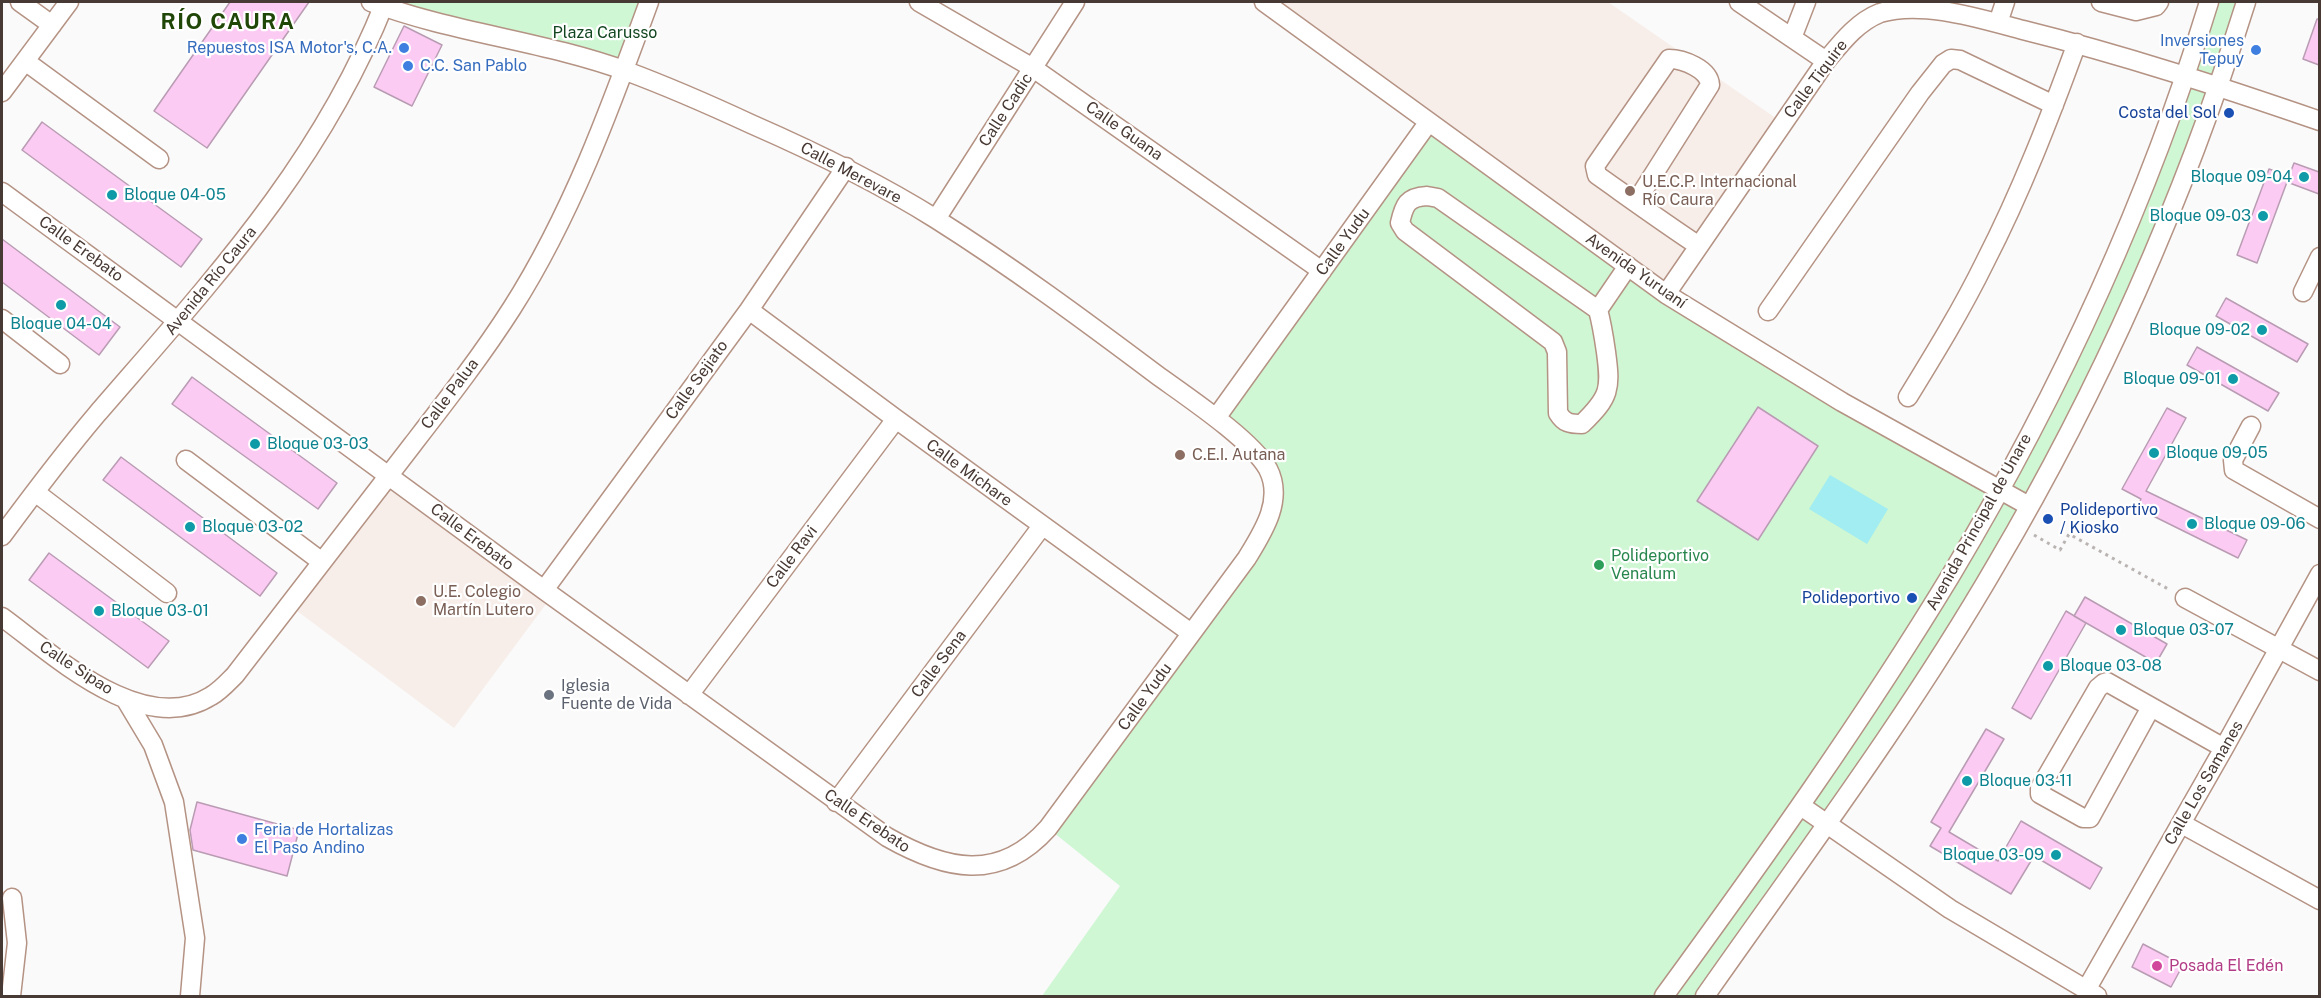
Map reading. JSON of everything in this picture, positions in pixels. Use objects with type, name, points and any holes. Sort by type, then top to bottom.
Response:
[{"type":"street","points":[[20,2],[52,25]]},
{"type":"street","points":[[2,92],[69,2]]},
{"type":"street","name":"Calle Palua","points":[[156,708],[185,706],[211,696],[235,675],[389,475],[512,309],[584,169],[650,2]]},
{"type":"street","name":"Calle Guana","points":[[919,2],[1033,68],[1322,271]]},
{"type":"street","name":"Calle Cadic","points":[[936,219],[1075,2]]},
{"type":"street","points":[[1739,2],[1826,61]]},
{"type":"street","points":[[1792,38],[1806,2]]},
{"type":"street","points":[[1998,23],[2005,2]]},
{"type":"street","points":[[2101,2],[2136,10],[2156,6],[2159,2]]},
{"type":"street","name":"Avenida Principal de Unare","points":[[1664,996],[1801,806],[1914,634],[1999,490],[2108,272],[2151,170],[2187,75],[2209,2]]},
{"type":"street","name":"Avenida Principal de Unare","points":[[1704,996],[1826,824],[1964,618],[2075,423],[2131,307],[2177,199],[2246,2]]},
{"type":"street","name":"Calle Merevare","points":[[380,3],[624,70],[692,97],[846,167],[936,219],[1116,345],[1216,418],[1251,449],[1268,468]]},
{"type":"street","name":"Avenida Río Caura","points":[[2,536],[96,416],[179,322],[234,255],[306,157],[345,88],[380,3]]},
{"type":"street","name":"Avenida Yuruaní","points":[[1271,4],[1428,123],[1666,294],[1842,402],[2029,506]]},
{"type":"street","name":"Calle Tiquire","points":[[1666,294],[1826,61],[1857,27],[1880,13],[1905,8],[1956,7],[1998,23],[2187,75],[2319,121]]},
{"type":"street","points":[[1908,397],[1940,345],[1986,260],[2017,195],[2077,43]]},
{"type":"street","points":[[1636,202],[1710,85],[1707,75],[1683,60],[1669,59],[1595,166],[1597,175],[1698,246]]},
{"type":"street","points":[[1768,311],[1920,93],[1943,64],[1951,59],[1971,64],[2054,105]]},
{"type":"street","points":[[25,61],[159,159]]},
{"type":"street","name":"Calle Yudu","points":[[1216,418],[1428,123]]},
{"type":"street","name":"Calle Sejiato","points":[[544,590],[749,310],[846,167]]},
{"type":"street","name":"Calle Erebato","points":[[2,192],[836,802],[912,852],[953,865]]},
{"type":"street","points":[[1598,310],[1438,198],[1416,197],[1403,207],[1400,223],[1405,231],[1553,342],[1557,352],[1558,413],[1563,421],[1571,424],[1582,424],[1597,409],[1610,382],[1604,333],[1598,310],[1628,267]]},
{"type":"street","points":[[2303,292],[2319,257]]},
{"type":"street","name":"Calle Michare","points":[[749,310],[896,420],[1191,633]]},
{"type":"street","points":[[2,319],[60,364]]},
{"type":"street","name":"Calle Ravi","points":[[689,695],[896,420]]},
{"type":"street","points":[[2251,426],[2234,460],[2235,470],[2319,519]]},
{"type":"street","points":[[186,460],[322,562]]},
{"type":"street","name":"Calle Yudu","points":[[953,865],[994,863],[1016,856],[1034,845],[1048,828],[1247,558],[1263,532],[1272,507],[1274,486],[1268,468]]},
{"type":"street","points":[[35,492],[167,593]]},
{"type":"street","name":"Calle Sena","points":[[836,802],[1042,526]]},
{"type":"street","name":"Calle Los Samanes","points":[[2092,993],[2181,824],[2319,574]]},
{"type":"street","points":[[2185,598],[2319,671]]},
{"type":"street","name":"Calle Sipao","points":[[2,617],[96,684],[126,700],[156,708]]},
{"type":"street","points":[[2151,707],[2090,818],[2083,818],[2040,794],[2040,788],[2098,688],[2104,682],[2151,707],[2224,748]]},
{"type":"street","points":[[126,700],[153,745],[174,802],[195,938],[190,996]]},
{"type":"street","points":[[1801,806],[1950,909],[2092,993]]},
{"type":"street","points":[[2181,824],[2319,900]]},
{"type":"street","points":[[10,996],[17,943],[12,898]]},
{"type":"path","points":[[2018,526],[2060,550],[2069,534],[2185,598]]},
{"type":"shaded area","name":"U.E.C.P. Internacional Río Caura","points":[[1277,2],[1608,2],[1783,123],[1666,294]]},
{"type":"shaded area","name":"U.E. Colegio Martín Lutero","points":[[389,475],[552,596],[454,728],[289,605]]},
{"type":"green space","name":"Plaza Carusso","points":[[385,2],[649,2],[624,70]]},
{"type":"green space","name":"Polideportivo Venalum","points":[[2209,2],[2246,2],[2201,136],[2018,526],[1705,996],[1042,996],[1120,886],[1048,828],[1247,558],[1274,486],[1216,418],[1428,123],[1666,294],[1999,490],[2077,338]]},
{"type":"water","points":[[1830,475],[1888,509],[1867,544],[1809,509]]},
{"type":"building","points":[[230,2],[309,2],[207,148],[154,111]]},
{"type":"building","points":[[2317,19],[2319,19],[2319,65],[2303,59]]},
{"type":"building","name":"C.C. San Pablo","points":[[404,26],[442,45],[412,106],[374,87]]},
{"type":"building","name":"Bloque 04-05","points":[[42,122],[202,239],[181,267],[22,150]]},
{"type":"building","name":"Bloque 09-03","points":[[2294,163],[2319,172],[2319,194],[2287,182],[2257,263],[2237,255],[2269,169],[2289,176]]},
{"type":"building","name":"Bloque 04-04","points":[[2,239],[120,327],[99,355],[2,282]]},
{"type":"building","name":"Bloque 09-02","points":[[2226,298],[2308,344],[2297,362],[2216,316]]},
{"type":"building","name":"Bloque 09-01","points":[[2197,347],[2279,393],[2268,411],[2187,365]]},
{"type":"building","name":"Bloque 03-03","points":[[192,377],[337,483],[318,509],[172,404]]},
{"type":"building","points":[[1758,407],[1818,446],[1758,540],[1697,501]]},
{"type":"building","points":[[2167,408],[2186,418],[2146,491],[2247,540],[2238,558],[2137,508],[2141,499],[2122,489]]},
{"type":"building","name":"Bloque 03-02","points":[[121,457],[277,573],[260,596],[103,480]]},
{"type":"building","name":"Bloque 03-01","points":[[49,553],[169,641],[148,668],[29,580]]},
{"type":"building","name":"Bloque 03-07","points":[[2085,597],[2167,644],[2156,663],[2074,616]]},
{"type":"building","name":"Bloque 03-08","points":[[2066,611],[2086,623],[2031,719],[2012,708]]},
{"type":"building","points":[[1986,729],[2004,739],[1949,832],[1998,861],[2021,821],[2102,868],[2090,889],[2034,856],[2011,894],[1930,846],[1941,828],[1931,822]]},
{"type":"building","name":"Feria de Hortalizas El Paso Andino","points":[[197,802],[299,830],[287,876],[193,850],[190,830]]},
{"type":"building","name":"Posada El Edén","points":[[2143,944],[2183,965],[2171,987],[2132,967]]},
{"type":"place","name":"Repuestos ISA Motor's, C.A.","points":[[404,48]]},
{"type":"place","name":"Inversiones Tepuy","points":[[2256,50]]},
{"type":"place","name":"C.C. San Pablo","points":[[408,66]]},
{"type":"place","name":"Costa del Sol","points":[[2229,113]]},
{"type":"place","name":"Bloque 09-04","points":[[2304,177]]},
{"type":"place","name":"U.E.C.P. Internacional Río Caura","points":[[1630,191]]},
{"type":"place","name":"Bloque 04-05","points":[[112,195]]},
{"type":"place","name":"Bloque 09-03","points":[[2263,216]]},
{"type":"place","name":"Bloque 04-04","points":[[61,305]]},
{"type":"place","name":"Bloque 09-02","points":[[2262,330]]},
{"type":"place","name":"Bloque 09-01","points":[[2233,379]]},
{"type":"place","name":"Bloque 03-03","points":[[255,444]]},
{"type":"place","name":"Bloque 09-05","points":[[2154,453]]},
{"type":"place","name":"C.E.I. Autana","points":[[1180,455]]},
{"type":"place","name":"Polideportivo / Kiosko","points":[[2048,519]]},
{"type":"place","name":"Bloque 09-06","points":[[2192,524]]},
{"type":"place","name":"Bloque 03-02","points":[[190,527]]},
{"type":"place","name":"Polideportivo Venalum","points":[[1599,565]]},
{"type":"place","name":"Polideportivo","points":[[1912,598]]},
{"type":"place","name":"U.E. Colegio Martín Lutero","points":[[421,601]]},
{"type":"place","name":"Bloque 03-01","points":[[99,611]]},
{"type":"place","name":"Bloque 03-07","points":[[2121,630]]},
{"type":"place","name":"Bloque 03-08","points":[[2048,666]]},
{"type":"place","name":"Iglesia Fuente de Vida","points":[[549,695]]},
{"type":"place","name":"Bloque 03-11","points":[[1967,781]]},
{"type":"place","name":"Feria de Hortalizas El Paso Andino","points":[[242,839]]},
{"type":"place","name":"Bloque 03-09","points":[[2056,855]]},
{"type":"place","name":"Posada El Edén","points":[[2157,966]]},
{"type":"district","name":"RÍO CAURA","points":[[228,22]]}]
